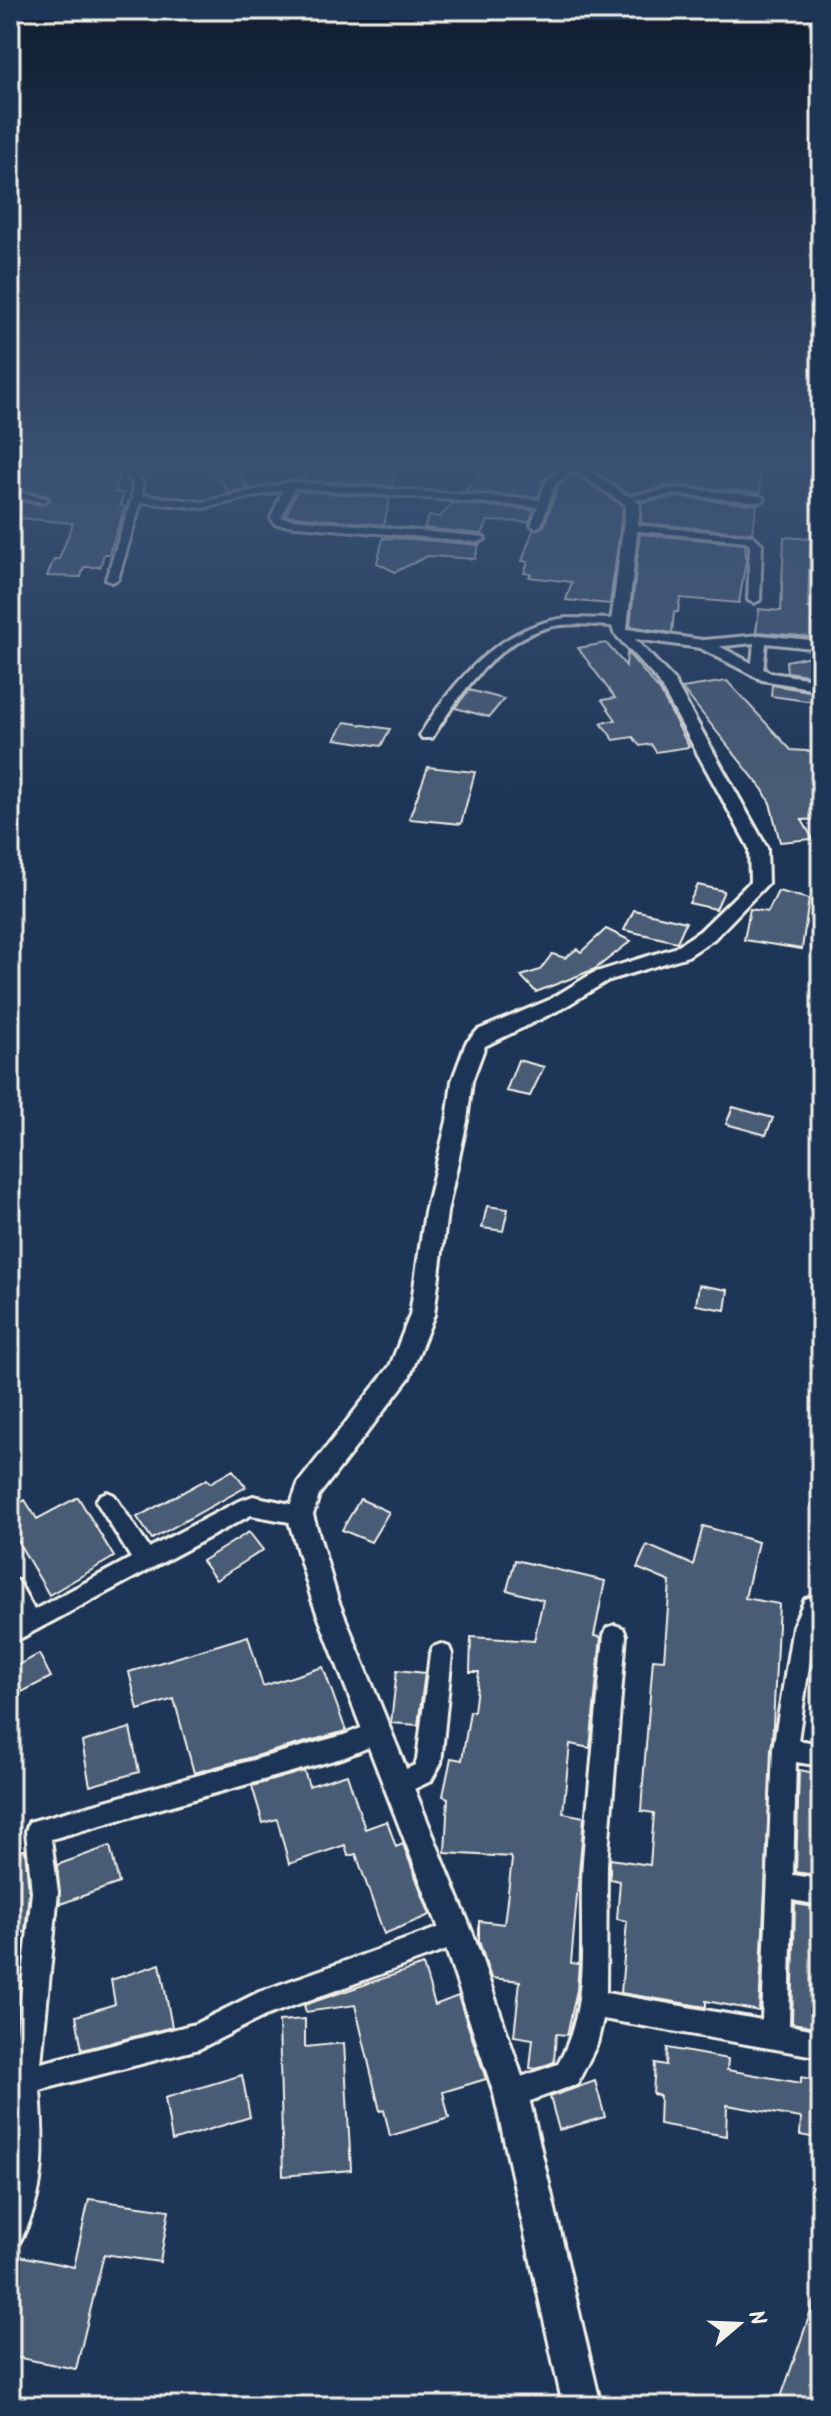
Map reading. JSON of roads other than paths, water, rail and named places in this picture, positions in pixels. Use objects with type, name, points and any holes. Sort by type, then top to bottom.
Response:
[{"type":"street","points":[[619,628],[626,577]]},
{"type":"street","points":[[754,600],[755,577]]},
{"type":"street","points":[[427,735],[441,709],[510,641],[535,627],[559,622],[619,628],[704,644],[760,639],[821,645]]},
{"type":"street","points":[[582,2406],[511,2094],[457,1934],[325,1600],[300,1515],[316,1479],[400,1371],[422,1315],[436,1212],[460,1108],[462,1081],[476,1043],[485,1035],[556,1004],[600,977],[681,952],[707,935],[759,883],[761,865],[758,848],[687,715],[665,679],[619,628]]},
{"type":"street","points":[[757,672],[760,639]]},
{"type":"street","points":[[704,644],[779,681],[821,685]]},
{"type":"street","points":[[107,1501],[145,1561]]},
{"type":"street","points":[[10,1588],[20,1628],[253,1505],[300,1515]]},
{"type":"street","points":[[775,2037],[785,1749],[804,1626],[813,1606],[821,1604]]},
{"type":"street","points":[[511,2094],[567,2074],[584,2044],[593,2004],[595,1864],[615,1635]]},
{"type":"street","points":[[397,1785],[423,1773],[429,1763],[441,1654]]},
{"type":"street","points":[[10,2231],[27,2190],[30,2170],[26,2080],[45,1892],[38,1831],[289,1762],[376,1733]]},
{"type":"street","points":[[785,1749],[821,1755]]},
{"type":"street","points":[[779,1885],[821,1892]]},
{"type":"street","points":[[26,2080],[199,2036],[259,2005],[457,1934]]},
{"type":"street","points":[[593,2004],[821,2044]]}]
